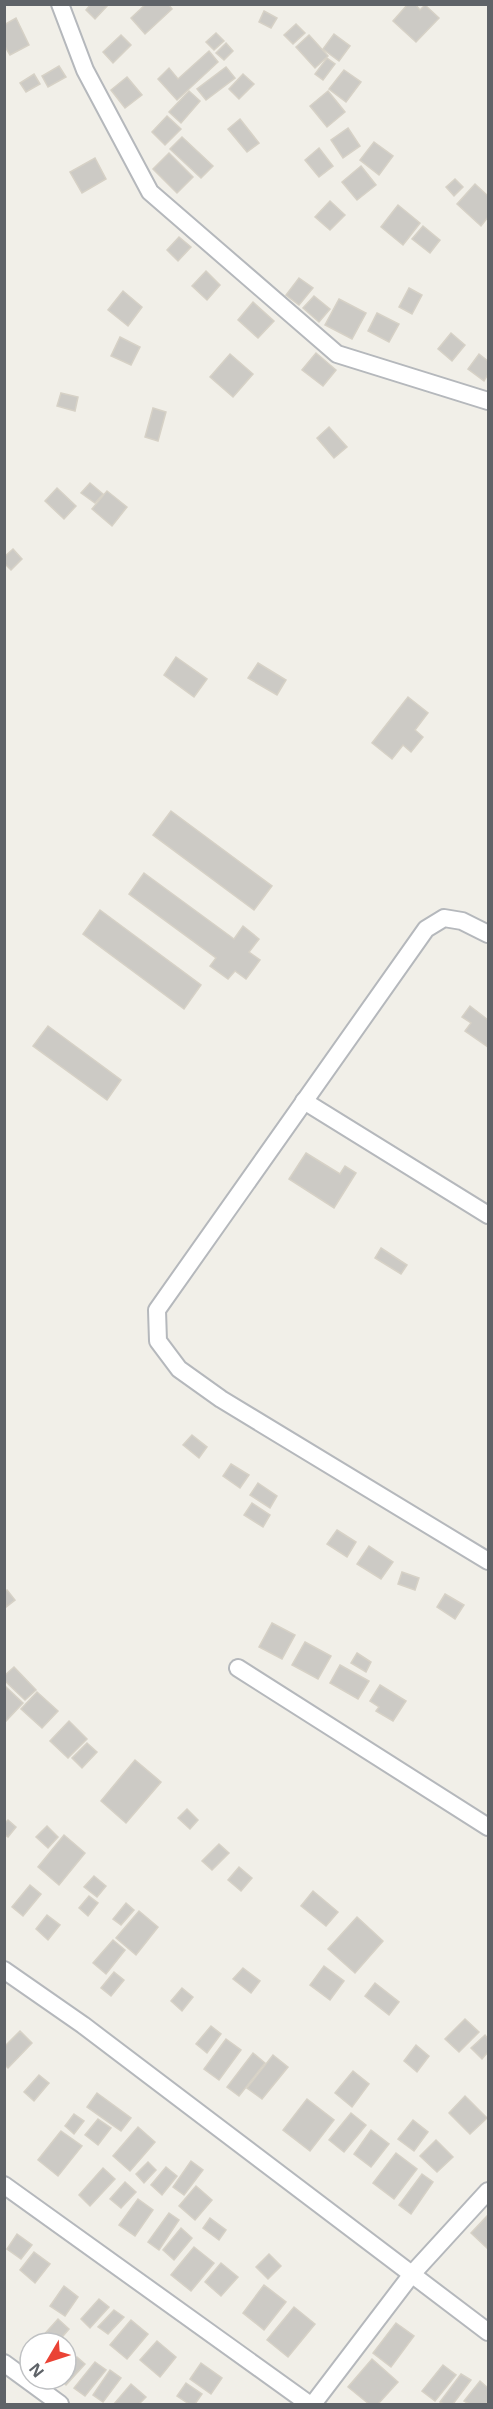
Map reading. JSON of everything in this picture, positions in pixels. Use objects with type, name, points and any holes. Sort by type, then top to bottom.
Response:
[{"type":"street","points":[[60,4],[85,70],[150,192],[337,354],[489,401]]},
{"type":"street","points":[[489,934],[462,921],[444,918],[426,929],[157,1310],[158,1341],[179,1369],[221,1399],[489,1561]]},
{"type":"street","points":[[304,1101],[489,1215]]},
{"type":"street","points":[[238,1668],[489,1827]]},
{"type":"street","points":[[4,1970],[82,2025],[489,2332]]},
{"type":"street","points":[[4,2185],[311,2404],[412,2274],[489,2191]]},
{"type":"street","points":[[4,2363],[60,2404]]},
{"type":"building","points":[[91,4],[109,4],[95,19],[86,10]]},
{"type":"building","points":[[146,4],[168,4],[172,9],[145,34],[131,18]]},
{"type":"building","points":[[408,4],[415,4],[420,10],[425,5],[439,18],[416,42],[393,21]]},
{"type":"building","points":[[264,11],[277,18],[271,28],[259,22]]},
{"type":"building","points":[[16,18],[29,45],[10,55],[4,45],[4,25]]},
{"type":"building","points":[[296,24],[305,33],[293,44],[284,35]]},
{"type":"building","points":[[216,33],[224,41],[214,50],[206,42]]},
{"type":"building","points":[[334,34],[350,46],[339,61],[323,49]]},
{"type":"building","points":[[121,35],[131,45],[113,63],[103,52]]},
{"type":"building","points":[[309,35],[328,56],[315,68],[296,47]]},
{"type":"building","points":[[226,43],[233,51],[224,60],[216,53]]},
{"type":"building","points":[[209,51],[218,62],[177,100],[158,79],[169,68],[178,79]]},
{"type":"building","points":[[327,58],[335,64],[323,80],[315,74]]},
{"type":"building","points":[[59,66],[66,77],[48,87],[42,76]]},
{"type":"building","points":[[226,67],[235,78],[206,100],[197,89]]},
{"type":"building","points":[[344,70],[361,82],[346,102],[329,89]]},
{"type":"building","points":[[34,74],[40,84],[26,92],[20,83]]},
{"type":"building","points":[[243,74],[254,84],[239,99],[229,89]]},
{"type":"building","points":[[127,77],[142,95],[125,108],[111,90]]},
{"type":"building","points":[[189,91],[200,101],[181,123],[169,112]]},
{"type":"building","points":[[328,91],[345,112],[327,127],[310,106]]},
{"type":"building","points":[[167,116],[181,129],[165,145],[152,132]]},
{"type":"building","points":[[240,119],[259,143],[247,152],[228,129]]},
{"type":"building","points":[[348,128],[360,146],[343,158],[331,140]]},
{"type":"building","points":[[182,137],[213,166],[201,178],[170,149]]},
{"type":"building","points":[[374,142],[393,156],[379,175],[360,160]]},
{"type":"building","points":[[319,148],[333,166],[319,177],[305,160]]},
{"type":"building","points":[[169,153],[193,177],[177,193],[153,169]]},
{"type":"building","points":[[95,158],[106,179],[82,193],[70,172]]},
{"type":"building","points":[[361,166],[376,185],[357,200],[342,182]]},
{"type":"building","points":[[455,179],[463,187],[454,196],[446,187]]},
{"type":"building","points":[[475,184],[488,196],[488,217],[481,226],[457,204]]},
{"type":"building","points":[[330,201],[345,215],[330,230],[315,217]]},
{"type":"building","points":[[398,205],[420,223],[403,245],[381,227]]},
{"type":"building","points":[[423,226],[440,240],[430,253],[412,239]]},
{"type":"building","points":[[179,237],[191,247],[178,261],[167,250]]},
{"type":"building","points":[[206,271],[220,285],[207,300],[192,286]]},
{"type":"building","points":[[299,278],[313,288],[299,305],[286,295]]},
{"type":"building","points":[[409,288],[422,295],[412,314],[399,307]]},
{"type":"building","points":[[123,291],[142,307],[128,326],[108,310]]},
{"type":"building","points":[[314,296],[330,309],[319,322],[303,308]]},
{"type":"building","points":[[339,299],[366,313],[352,339],[325,325]]},
{"type":"building","points":[[253,302],[274,321],[258,338],[238,320]]},
{"type":"building","points":[[377,313],[399,324],[389,342],[368,331]]},
{"type":"building","points":[[451,333],[465,345],[452,361],[438,349]]},
{"type":"building","points":[[120,337],[140,347],[131,365],[111,356]]},
{"type":"building","points":[[316,353],[336,370],[323,386],[302,370]]},
{"type":"building","points":[[230,354],[253,374],[233,397],[210,377]]},
{"type":"building","points":[[479,354],[488,361],[488,374],[484,381],[468,369]]},
{"type":"building","points":[[61,393],[78,397],[75,411],[57,406]]},
{"type":"building","points":[[153,408],[166,412],[158,441],[145,437]]},
{"type":"building","points":[[329,427],[347,447],[334,458],[317,438]]},
{"type":"building","points":[[90,483],[103,494],[95,503],[81,493]]},
{"type":"building","points":[[57,488],[76,506],[64,519],[45,501]]},
{"type":"building","points":[[107,491],[127,507],[112,526],[92,509]]},
{"type":"building","points":[[13,549],[22,559],[11,570],[4,563],[4,557]]},
{"type":"building","points":[[176,657],[207,679],[194,697],[164,675]]},
{"type":"building","points":[[258,663],[286,680],[277,695],[248,678]]},
{"type":"building","points":[[408,697],[428,713],[415,730],[423,737],[411,752],[403,745],[392,759],[372,743]]},
{"type":"building","points":[[171,811],[272,886],[254,910],[153,835]]},
{"type":"building","points":[[144,873],[234,939],[243,926],[259,939],[249,952],[260,960],[246,979],[235,971],[228,979],[210,966],[216,958],[129,894]]},
{"type":"building","points":[[100,910],[201,985],[184,1009],[83,934]]},
{"type":"building","points":[[470,1006],[488,1020],[488,1047],[465,1031],[471,1023],[462,1017]]},
{"type":"building","points":[[48,1026],[121,1080],[107,1100],[33,1046]]},
{"type":"building","points":[[306,1153],[340,1174],[345,1166],[356,1173],[334,1208],[289,1179]]},
{"type":"building","points":[[381,1248],[407,1265],[401,1274],[375,1258]]},
{"type":"building","points":[[192,1435],[207,1447],[199,1458],[183,1445]]},
{"type":"building","points":[[231,1464],[249,1475],[240,1488],[223,1476]]},
{"type":"building","points":[[258,1483],[277,1496],[270,1508],[250,1495]]},
{"type":"building","points":[[252,1503],[270,1515],[263,1527],[244,1515]]},
{"type":"building","points":[[337,1530],[356,1542],[347,1557],[327,1544]]},
{"type":"building","points":[[369,1546],[393,1562],[381,1579],[357,1564]]},
{"type":"building","points":[[402,1572],[419,1578],[415,1590],[398,1584]]},
{"type":"building","points":[[7,1590],[15,1600],[6,1607],[4,1592]]},
{"type":"building","points":[[445,1594],[464,1605],[455,1619],[437,1607]]},
{"type":"building","points":[[272,1623],[295,1635],[282,1659],[259,1647]]},
{"type":"building","points":[[305,1642],[331,1656],[318,1679],[292,1665]]},
{"type":"building","points":[[357,1653],[371,1662],[366,1672],[351,1663]]},
{"type":"building","points":[[340,1665],[369,1681],[358,1699],[330,1683]]},
{"type":"building","points":[[14,1667],[36,1690],[25,1700],[4,1680],[4,1676]]},
{"type":"building","points":[[380,1685],[406,1701],[393,1721],[376,1711],[379,1707],[370,1701]]},
{"type":"building","points":[[5,1686],[23,1703],[6,1721],[4,1720]]},
{"type":"building","points":[[37,1692],[58,1711],[42,1728],[21,1709]]},
{"type":"building","points":[[69,1721],[87,1739],[68,1758],[50,1741]]},
{"type":"building","points":[[87,1743],[97,1752],[82,1768],[72,1758]]},
{"type":"building","points":[[135,1760],[161,1782],[126,1823],[101,1801]]},
{"type":"building","points":[[187,1809],[198,1820],[190,1829],[178,1818]]},
{"type":"building","points":[[8,1820],[16,1827],[8,1837],[4,1834],[4,1824]]},
{"type":"building","points":[[47,1826],[58,1837],[48,1848],[36,1837]]},
{"type":"building","points":[[64,1835],[85,1853],[59,1885],[38,1867]]},
{"type":"building","points":[[219,1844],[229,1853],[212,1870],[202,1861]]},
{"type":"building","points":[[239,1867],[252,1878],[241,1891],[228,1880]]},
{"type":"building","points":[[94,1876],[106,1886],[97,1897],[84,1887]]},
{"type":"building","points":[[30,1885],[41,1894],[23,1916],[12,1907]]},
{"type":"building","points":[[313,1891],[338,1912],[326,1926],[301,1906]]},
{"type":"building","points":[[89,1896],[98,1903],[88,1916],[79,1908]]},
{"type":"building","points":[[126,1903],[134,1910],[121,1925],[113,1919]]},
{"type":"building","points":[[139,1911],[158,1927],[136,1955],[116,1938]]},
{"type":"building","points":[[47,1915],[60,1925],[48,1940],[36,1929]]},
{"type":"building","points":[[357,1917],[383,1941],[355,1973],[328,1949]]},
{"type":"building","points":[[113,1940],[125,1950],[106,1974],[93,1963]]},
{"type":"building","points":[[324,1966],[344,1981],[330,2000],[310,1985]]},
{"type":"building","points":[[243,1968],[260,1981],[251,1993],[233,1979]]},
{"type":"building","points":[[114,1972],[124,1980],[111,1996],[101,1988]]},
{"type":"building","points":[[375,1983],[399,2002],[389,2015],[365,1996]]},
{"type":"building","points":[[182,1988],[193,1997],[182,2011],[171,2001]]},
{"type":"building","points":[[465,2019],[479,2032],[459,2052],[445,2039]]},
{"type":"building","points":[[211,2026],[221,2034],[207,2053],[196,2044]]},
{"type":"building","points":[[20,2031],[32,2043],[8,2068],[4,2064],[4,2047]]},
{"type":"building","points":[[485,2035],[488,2039],[488,2052],[482,2059],[471,2048]]},
{"type":"building","points":[[226,2039],[241,2050],[219,2080],[204,2069]]},
{"type":"building","points":[[416,2045],[429,2056],[417,2072],[404,2061]]},
{"type":"building","points":[[253,2053],[265,2063],[239,2096],[227,2087]]},
{"type":"building","points":[[273,2055],[288,2067],[262,2099],[247,2088]]},
{"type":"building","points":[[353,2071],[369,2084],[352,2107],[335,2093]]},
{"type":"building","points":[[39,2075],[49,2083],[34,2101],[24,2092]]},
{"type":"building","points":[[97,2093],[131,2118],[121,2131],[87,2107]]},
{"type":"building","points":[[465,2096],[487,2118],[470,2134],[449,2113]]},
{"type":"building","points":[[307,2099],[334,2120],[310,2151],[283,2130]]},
{"type":"building","points":[[351,2113],[366,2125],[344,2152],[329,2140]]},
{"type":"building","points":[[74,2114],[84,2121],[74,2134],[65,2126]]},
{"type":"building","points":[[98,2119],[111,2128],[98,2145],[85,2135]]},
{"type":"building","points":[[413,2120],[428,2132],[414,2151],[398,2139]]},
{"type":"building","points":[[138,2127],[155,2142],[130,2171],[113,2156]]},
{"type":"building","points":[[371,2130],[389,2144],[371,2167],[354,2154]]},
{"type":"building","points":[[61,2131],[82,2146],[58,2176],[38,2160]]},
{"type":"building","points":[[436,2140],[453,2157],[437,2172],[420,2156]]},
{"type":"building","points":[[396,2153],[417,2169],[394,2199],[373,2183]]},
{"type":"building","points":[[191,2161],[203,2170],[184,2195],[173,2187]]},
{"type":"building","points":[[148,2162],[156,2170],[144,2183],[136,2174]]},
{"type":"building","points":[[166,2167],[177,2176],[162,2195],[151,2185]]},
{"type":"building","points":[[103,2168],[115,2179],[90,2206],[79,2195]]},
{"type":"building","points":[[422,2174],[433,2182],[411,2214],[399,2205]]},
{"type":"building","points":[[125,2182],[136,2192],[121,2208],[110,2199]]},
{"type":"building","points":[[196,2186],[212,2200],[195,2220],[179,2206]]},
{"type":"building","points":[[138,2199],[153,2210],[135,2236],[119,2225]]},
{"type":"building","points":[[169,2213],[179,2220],[159,2250],[148,2242]]},
{"type":"building","points":[[488,2215],[488,2246],[487,2248],[471,2233]]},
{"type":"building","points":[[210,2218],[226,2230],[219,2240],[203,2228]]},
{"type":"building","points":[[181,2228],[192,2238],[174,2260],[163,2250]]},
{"type":"building","points":[[17,2234],[32,2245],[21,2259],[7,2249]]},
{"type":"building","points":[[194,2247],[214,2263],[191,2291],[171,2275]]},
{"type":"building","points":[[34,2252],[50,2264],[35,2283],[20,2270]]},
{"type":"building","points":[[269,2254],[281,2266],[268,2279],[256,2267]]},
{"type":"building","points":[[221,2263],[238,2277],[221,2296],[205,2282]]},
{"type":"building","points":[[264,2285],[286,2302],[264,2330],[243,2313]]},
{"type":"building","points":[[64,2286],[78,2297],[65,2316],[50,2306]]},
{"type":"building","points":[[99,2299],[109,2307],[90,2328],[81,2319]]},
{"type":"building","points":[[294,2307],[315,2324],[288,2357],[267,2340]]},
{"type":"building","points":[[114,2310],[124,2317],[108,2334],[98,2327]]},
{"type":"building","points":[[58,2319],[69,2329],[67,2331],[47,2331]]},
{"type":"building","points":[[131,2320],[148,2334],[127,2359],[110,2345]]},
{"type":"building","points":[[396,2323],[414,2336],[391,2367],[373,2353]]},
{"type":"building","points":[[157,2341],[176,2357],[160,2377],[140,2360]]},
{"type":"building","points":[[78,2358],[85,2364],[78,2372]]},
{"type":"building","points":[[372,2359],[398,2382],[378,2404],[369,2404],[348,2387]]},
{"type":"building","points":[[95,2362],[106,2370],[85,2396],[78,2391],[78,2383]]},
{"type":"building","points":[[201,2363],[222,2378],[211,2394],[190,2379]]},
{"type":"building","points":[[443,2365],[456,2375],[435,2401],[422,2391]]},
{"type":"building","points":[[110,2370],[121,2378],[103,2402],[93,2395]]},
{"type":"building","points":[[461,2374],[471,2380],[453,2404],[440,2402]]},
{"type":"building","points":[[480,2381],[488,2388],[486,2404],[469,2404],[464,2401]]},
{"type":"building","points":[[186,2383],[202,2394],[195,2404],[189,2404],[177,2396]]},
{"type":"building","points":[[131,2384],[146,2397],[139,2404],[114,2404]]}]
